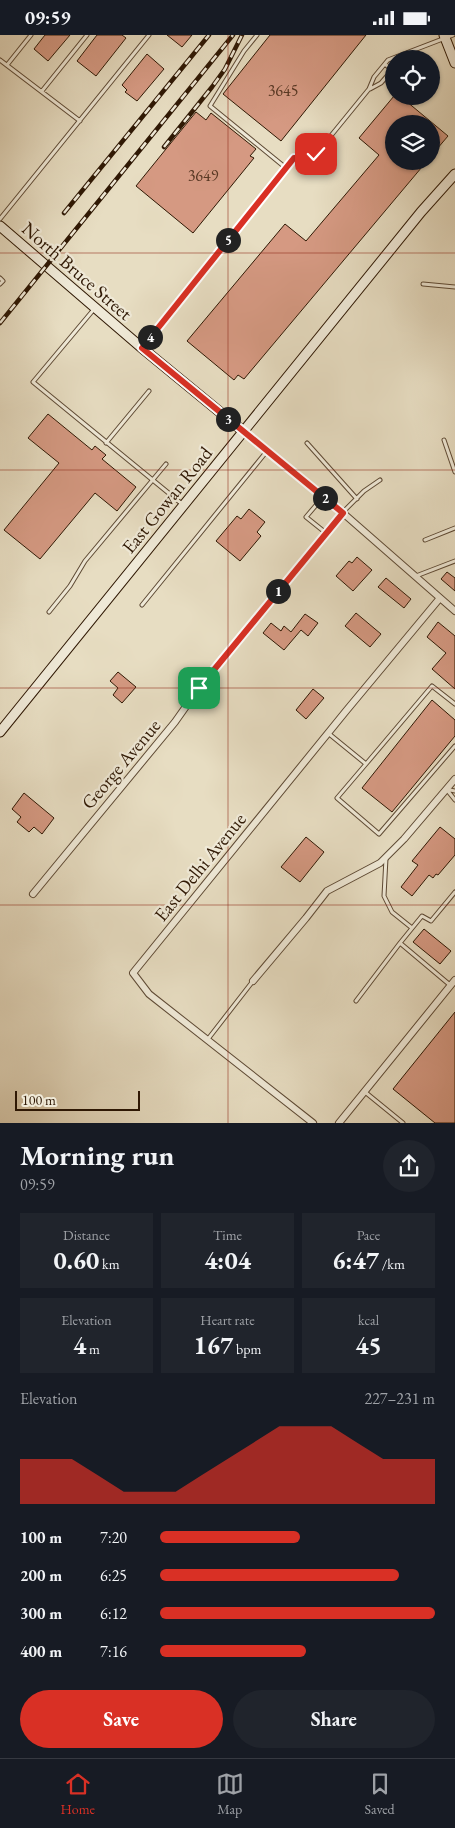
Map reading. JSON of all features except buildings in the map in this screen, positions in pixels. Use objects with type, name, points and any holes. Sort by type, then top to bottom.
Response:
[{"type":"street","points":[[448,36],[455,63]]},
{"type":"street","name":"East Gowan Road","points":[[0,732],[421,212],[455,174]]},
{"type":"street","name":"North Bruce Street","points":[[0,226],[142,348],[324,496],[455,611]]},
{"type":"street","name":"George Avenue","points":[[33,894],[175,722],[199,688],[343,513]]},
{"type":"street","name":"East Delhi Avenue","points":[[313,1123],[150,994],[133,973],[328,732],[440,598]]},
{"type":"street","points":[[253,981],[326,891],[380,863],[404,839],[455,779]]},
{"type":"street","points":[[339,1123],[453,983]]},
{"type":"lane","points":[[7,65],[31,35]]},
{"type":"lane","points":[[42,91],[87,35]]},
{"type":"lane","points":[[0,219],[149,35]]},
{"type":"lane","points":[[256,35],[210,105],[286,168]]},
{"type":"lane","points":[[416,50],[448,36]]},
{"type":"lane","points":[[0,60],[80,121]]},
{"type":"lane","points":[[142,348],[294,158],[305,159],[316,154],[369,89],[374,77],[385,64]]},
{"type":"lane","points":[[369,89],[382,83],[385,79]]},
{"type":"lane","points":[[0,278],[3,281],[0,285]]},
{"type":"lane","points":[[423,284],[455,287]]},
{"type":"lane","points":[[95,307],[34,382],[152,481],[184,505]]},
{"type":"lane","points":[[106,443],[149,391]]},
{"type":"lane","points":[[444,440],[455,472]]},
{"type":"lane","points":[[307,443],[357,499]]},
{"type":"lane","points":[[142,605],[267,450]]},
{"type":"lane","points":[[49,612],[70,586],[85,561],[166,464]]},
{"type":"lane","points":[[343,513],[380,481]]},
{"type":"lane","points":[[324,496],[306,517],[326,533]]},
{"type":"lane","points":[[425,540],[455,528]]},
{"type":"lane","points":[[415,576],[455,561]]},
{"type":"lane","points":[[455,704],[432,686],[337,798],[379,834],[455,746]]},
{"type":"lane","points":[[328,732],[366,764]]},
{"type":"lane","points":[[446,789],[455,791]]},
{"type":"lane","points":[[446,789],[455,800]]},
{"type":"lane","points":[[386,857],[384,896],[392,912],[412,929]]},
{"type":"lane","points":[[356,1001],[422,916],[431,921],[455,892]]},
{"type":"lane","points":[[400,943],[453,983]]},
{"type":"lane","points":[[207,1039],[253,981]]},
{"type":"lane","points":[[364,1091],[403,1123]]},
{"type":"railway","points":[[64,213],[209,35]]},
{"type":"railway","points":[[0,323],[233,35]]},
{"type":"railway","points":[[164,147],[225,69],[242,35]]},
{"type":"route","points":[[199,688],[343,513],[142,348],[294,158],[305,159],[316,154]]}]
